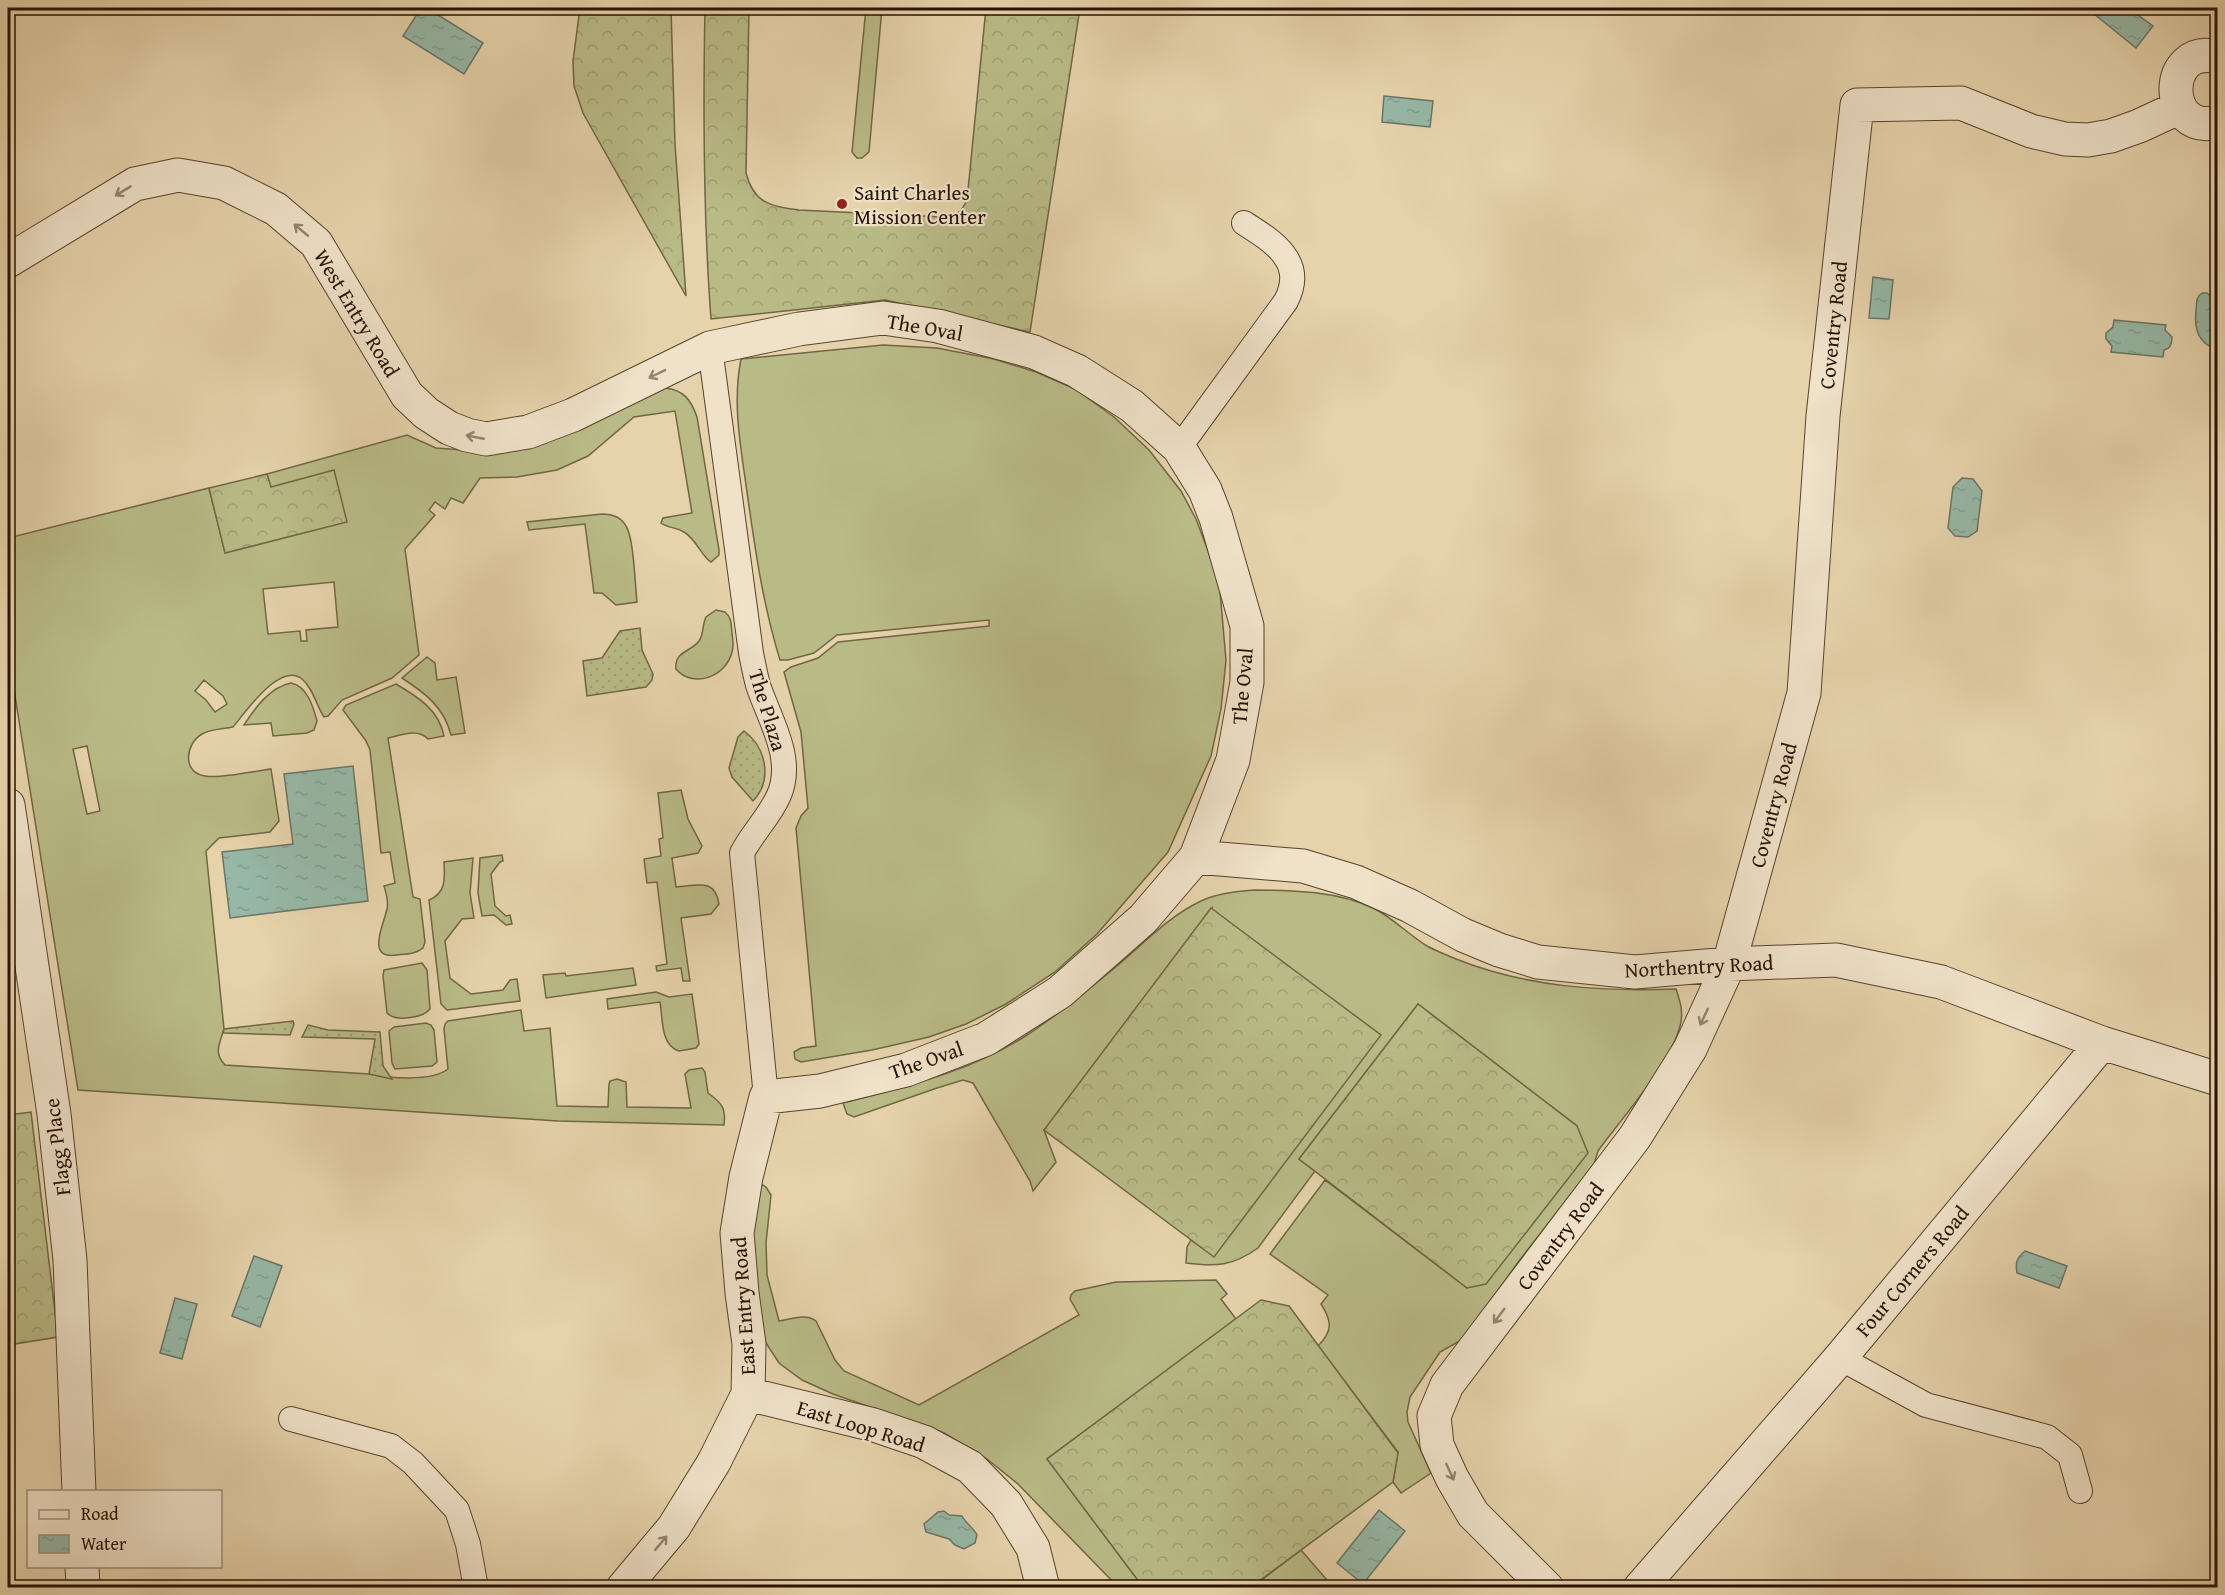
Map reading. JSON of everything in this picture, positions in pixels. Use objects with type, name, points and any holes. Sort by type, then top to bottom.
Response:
[{"type":"street","points":[[2217,57],[2202,56],[2191,60],[2177,76],[2174,87],[2175,99],[2189,118],[2200,123],[2217,122]]},
{"type":"street","name":"Coventry Road","points":[[1547,1587],[1473,1514],[1452,1478],[1437,1445],[1434,1416],[1447,1385],[1635,1137],[1690,1049],[1729,964],[1804,693],[1823,416],[1857,105],[1961,104],[2031,131],[2066,139],[2088,140],[2130,130],[2180,107]]},
{"type":"street","name":"West Entry Road","points":[[8,261],[135,184],[178,175],[224,183],[276,209],[316,243],[407,395],[426,413],[448,428],[486,439],[528,432],[573,415],[710,348]]},
{"type":"street","name":"The Oval","points":[[710,348],[799,328],[883,318],[938,326],[1034,352],[1077,371],[1132,406],[1179,448],[1205,490],[1216,518],[1246,626],[1247,682],[1233,760],[1196,857],[1143,919],[1068,985],[986,1039],[906,1070],[820,1091],[766,1097]]},
{"type":"street","name":"Flagg Place","points":[[8,805],[54,1114],[70,1260],[79,1490]]},
{"type":"street","name":"Northentry Road","points":[[1196,857],[1303,866],[1356,882],[1410,906],[1463,935],[1498,950],[1538,962],[1635,972],[1729,964],[1836,960],[1941,982],[2102,1043]]},
{"type":"street","points":[[2102,1043],[2217,1079]]},
{"type":"street","name":"Four Corners Road","points":[[1640,1587],[1840,1358],[2102,1043]]},
{"type":"street","name":"East Entry Road","points":[[623,1587],[674,1527],[714,1462],[748,1394],[749,1344],[737,1233],[746,1177],[766,1097]]},
{"type":"street","name":"East Loop Road","points":[[748,1394],[874,1425],[924,1442],[970,1467],[1006,1504],[1033,1548],[1043,1587]]},
{"type":"street","points":[[82,1568],[83,1587]]},
{"type":"lane","points":[[1179,448],[1292,290],[1294,277],[1288,262],[1269,239],[1244,223]]},
{"type":"lane","name":"The Plaza","points":[[710,348],[751,653],[757,682],[779,738],[784,766],[780,793],[768,815],[751,835],[742,853],[766,1097]]},
{"type":"lane","points":[[1840,1358],[1926,1405],[2047,1437],[2070,1455],[2080,1491]]},
{"type":"lane","points":[[291,1419],[391,1446],[413,1463],[456,1510],[468,1544],[476,1587]]},
{"type":"green space","points":[[580,8],[671,8],[675,144],[686,296],[583,113],[574,86],[573,61]]},
{"type":"green space","points":[[705,8],[749,8],[746,173],[749,183],[759,197],[772,205],[799,210],[943,217],[958,213],[967,200],[986,8],[1080,8],[1030,332],[885,300],[711,319],[704,163]]},
{"type":"green space","points":[[866,8],[882,8],[869,152],[862,158],[857,158],[852,152]]},
{"type":"green space","points":[[883,345],[937,348],[994,359],[1036,372],[1075,389],[1114,417],[1149,450],[1181,491],[1196,519],[1219,580],[1226,660],[1221,709],[1211,756],[1168,852],[1097,934],[1055,972],[1006,1004],[966,1024],[929,1037],[872,1050],[801,1062],[795,1059],[794,1052],[801,1048],[816,1046],[796,828],[801,816],[808,808],[801,732],[784,672],[791,667],[818,658],[838,642],[989,626],[989,620],[837,635],[814,653],[780,660],[756,556],[738,426],[738,376],[741,359]]},
{"type":"green space","points":[[665,388],[677,391],[686,397],[697,417],[719,550],[719,555],[711,562],[688,535],[661,523],[663,518],[692,513],[675,411],[634,417],[588,456],[557,470],[517,477],[480,478],[463,503],[451,498],[445,509],[435,502],[429,510],[435,515],[405,549],[419,655],[392,678],[342,700],[328,716],[324,717],[312,692],[302,679],[293,675],[284,677],[264,691],[233,727],[209,731],[196,739],[188,758],[192,770],[212,777],[271,769],[279,821],[270,832],[219,838],[206,851],[224,1029],[218,1052],[225,1065],[369,1074],[398,1078],[431,1076],[448,1069],[444,1029],[448,1021],[521,1010],[524,1031],[550,1028],[557,1106],[608,1107],[609,1084],[610,1081],[617,1079],[626,1082],[627,1107],[691,1108],[685,1074],[689,1070],[702,1068],[705,1072],[708,1093],[720,1103],[724,1110],[724,1125],[558,1121],[78,1090],[8,652],[8,538],[209,488],[225,552],[270,487],[267,474],[407,435],[436,448],[491,452],[651,390]],"holes":[[[334,582],[338,627],[306,630],[307,641],[301,641],[300,631],[268,634],[263,589]],[[204,680],[223,696],[227,704],[215,712],[195,691]],[[87,746],[100,811],[87,814],[73,749]]]},
{"type":"green space","points":[[334,470],[347,522],[225,553],[209,488],[267,474],[271,487]]},
{"type":"green space","points":[[602,514],[619,518],[629,532],[637,602],[616,605],[602,593],[594,593],[585,524],[529,530],[527,522]]},
{"type":"green space","points":[[716,610],[725,612],[731,621],[733,645],[729,661],[716,674],[708,677],[700,679],[683,675],[676,669],[680,655],[696,645],[702,635],[706,617]]},
{"type":"green space","points":[[640,628],[642,650],[653,674],[652,680],[646,687],[587,696],[583,661],[602,658],[620,631]]},
{"type":"green space","points":[[427,657],[435,663],[437,680],[456,677],[465,733],[451,735],[444,716],[433,702],[402,678]]},
{"type":"green space","points":[[291,683],[305,692],[314,709],[317,721],[314,730],[307,733],[273,736],[271,723],[244,725],[258,705],[270,694],[283,685]]},
{"type":"green space","points":[[396,684],[426,705],[437,719],[444,736],[428,739],[414,733],[388,738],[413,897],[420,899],[425,942],[423,948],[414,953],[387,955],[379,947],[379,939],[388,906],[384,886],[395,883],[390,852],[381,853],[370,750],[343,710],[346,705]]},
{"type":"green space","points":[[744,731],[758,746],[764,764],[763,783],[753,801],[732,777],[729,768],[738,737]]},
{"type":"green space","points":[[681,790],[688,819],[702,846],[698,853],[672,858],[676,887],[709,886],[717,895],[719,904],[711,914],[681,918],[690,981],[683,981],[681,968],[657,971],[656,966],[667,964],[657,882],[647,883],[644,859],[661,856],[659,839],[663,838],[658,793]]},
{"type":"green space","points":[[502,855],[503,861],[491,874],[495,906],[506,916],[510,915],[512,924],[506,925],[494,915],[482,916],[478,893],[480,858]]},
{"type":"green space","points":[[473,858],[470,893],[474,918],[462,919],[445,941],[450,978],[471,994],[503,990],[510,980],[517,979],[520,1001],[447,1010],[441,1004],[429,900],[439,894],[443,885],[444,862]]},
{"type":"green space","points":[[1254,890],[1316,893],[1361,903],[1382,913],[1430,948],[1510,976],[1564,986],[1620,990],[1676,989],[1680,1003],[1682,1016],[1680,1026],[1667,1056],[1598,1151],[1594,1164],[1519,1261],[1463,1339],[1440,1352],[1410,1397],[1408,1422],[1431,1473],[1401,1493],[1393,1482],[1398,1452],[1318,1346],[1326,1336],[1329,1326],[1321,1304],[1328,1295],[1270,1254],[1325,1180],[1467,1288],[1577,1126],[1418,1004],[1299,1159],[1315,1171],[1258,1248],[1224,1264],[1186,1263],[1187,1247],[1191,1240],[1214,1256],[1212,908],[1044,1130],[1056,1162],[1033,1191],[1030,1181],[973,1083],[963,1080],[854,1117],[847,1114],[843,1103],[938,1076],[1005,1048],[1062,1010],[1167,922],[1189,907],[1214,896]]},
{"type":"green space","points":[[1211,908],[1381,1035],[1214,1257],[1044,1130]]},
{"type":"green space","points":[[422,963],[427,970],[430,1009],[421,1015],[409,1018],[391,1016],[387,1013],[384,970]]},
{"type":"green space","points":[[633,968],[636,985],[546,998],[543,975],[565,973],[566,976]]},
{"type":"green space","points":[[656,992],[669,997],[692,994],[699,1044],[696,1048],[679,1051],[668,1043],[660,1002],[608,1009],[607,999]]},
{"type":"green space","points":[[1418,1004],[1577,1126],[1588,1153],[1486,1284],[1467,1288],[1299,1159]]},
{"type":"green space","points":[[293,1021],[290,1035],[223,1033],[224,1029]]},
{"type":"green space","points":[[426,1023],[434,1030],[437,1062],[432,1066],[395,1069],[392,1063],[389,1031],[394,1027]]},
{"type":"green space","points":[[308,1025],[328,1030],[380,1032],[383,1066],[392,1079],[369,1074],[375,1039],[302,1037]]},
{"type":"green space","points":[[31,1112],[58,1337],[8,1345],[8,1115]]},
{"type":"green space","points":[[756,1181],[766,1187],[771,1195],[766,1243],[767,1275],[779,1321],[808,1317],[816,1321],[835,1360],[844,1371],[919,1405],[1079,1315],[1070,1299],[1075,1291],[1116,1282],[1216,1280],[1227,1294],[1221,1299],[1236,1319],[1047,1459],[1143,1587],[1118,1587],[1018,1484],[987,1459],[944,1433],[833,1394],[802,1380],[779,1363],[766,1343],[760,1321],[749,1253]]},
{"type":"green space","points":[[1261,1300],[1289,1306],[1398,1453],[1393,1482],[1251,1587],[1143,1587],[1047,1459]]},
{"type":"green space","points":[[1301,1550],[1333,1587],[1251,1588]]},
{"type":"water","points":[[421,8],[427,8],[483,43],[464,74],[403,36]]},
{"type":"water","points":[[2099,8],[2128,8],[2153,26],[2136,48],[2094,14]]},
{"type":"water","points":[[1384,96],[1433,101],[1430,127],[1382,122]]},
{"type":"water","points":[[1873,277],[1893,280],[1889,319],[1869,318]]},
{"type":"water","points":[[2202,293],[2207,293],[2212,298],[2217,311],[2217,349],[2201,340],[2197,330],[2197,301]]},
{"type":"water","points":[[2114,320],[2166,325],[2165,330],[2172,337],[2171,345],[2164,350],[2163,357],[2111,352],[2112,346],[2106,339],[2106,333],[2113,327]]},
{"type":"water","points":[[1962,478],[1973,479],[1982,491],[1977,531],[1968,537],[1955,536],[1948,528],[1953,487]]},
{"type":"water","points":[[353,766],[368,901],[230,918],[222,852],[293,844],[284,774]]},
{"type":"water","points":[[2025,1251],[2067,1266],[2059,1288],[2017,1273],[2017,1260]]},
{"type":"water","points":[[254,1256],[282,1266],[260,1327],[232,1316]]},
{"type":"water","points":[[175,1298],[197,1304],[182,1359],[160,1353]]},
{"type":"water","points":[[1379,1510],[1405,1531],[1363,1584],[1337,1563]]},
{"type":"water","points":[[944,1511],[949,1515],[962,1516],[977,1535],[975,1543],[964,1549],[949,1539],[926,1532],[924,1524],[938,1512]]},
{"type":"place","name":"Saint Charles Mission Center","points":[[842,204]]}]
